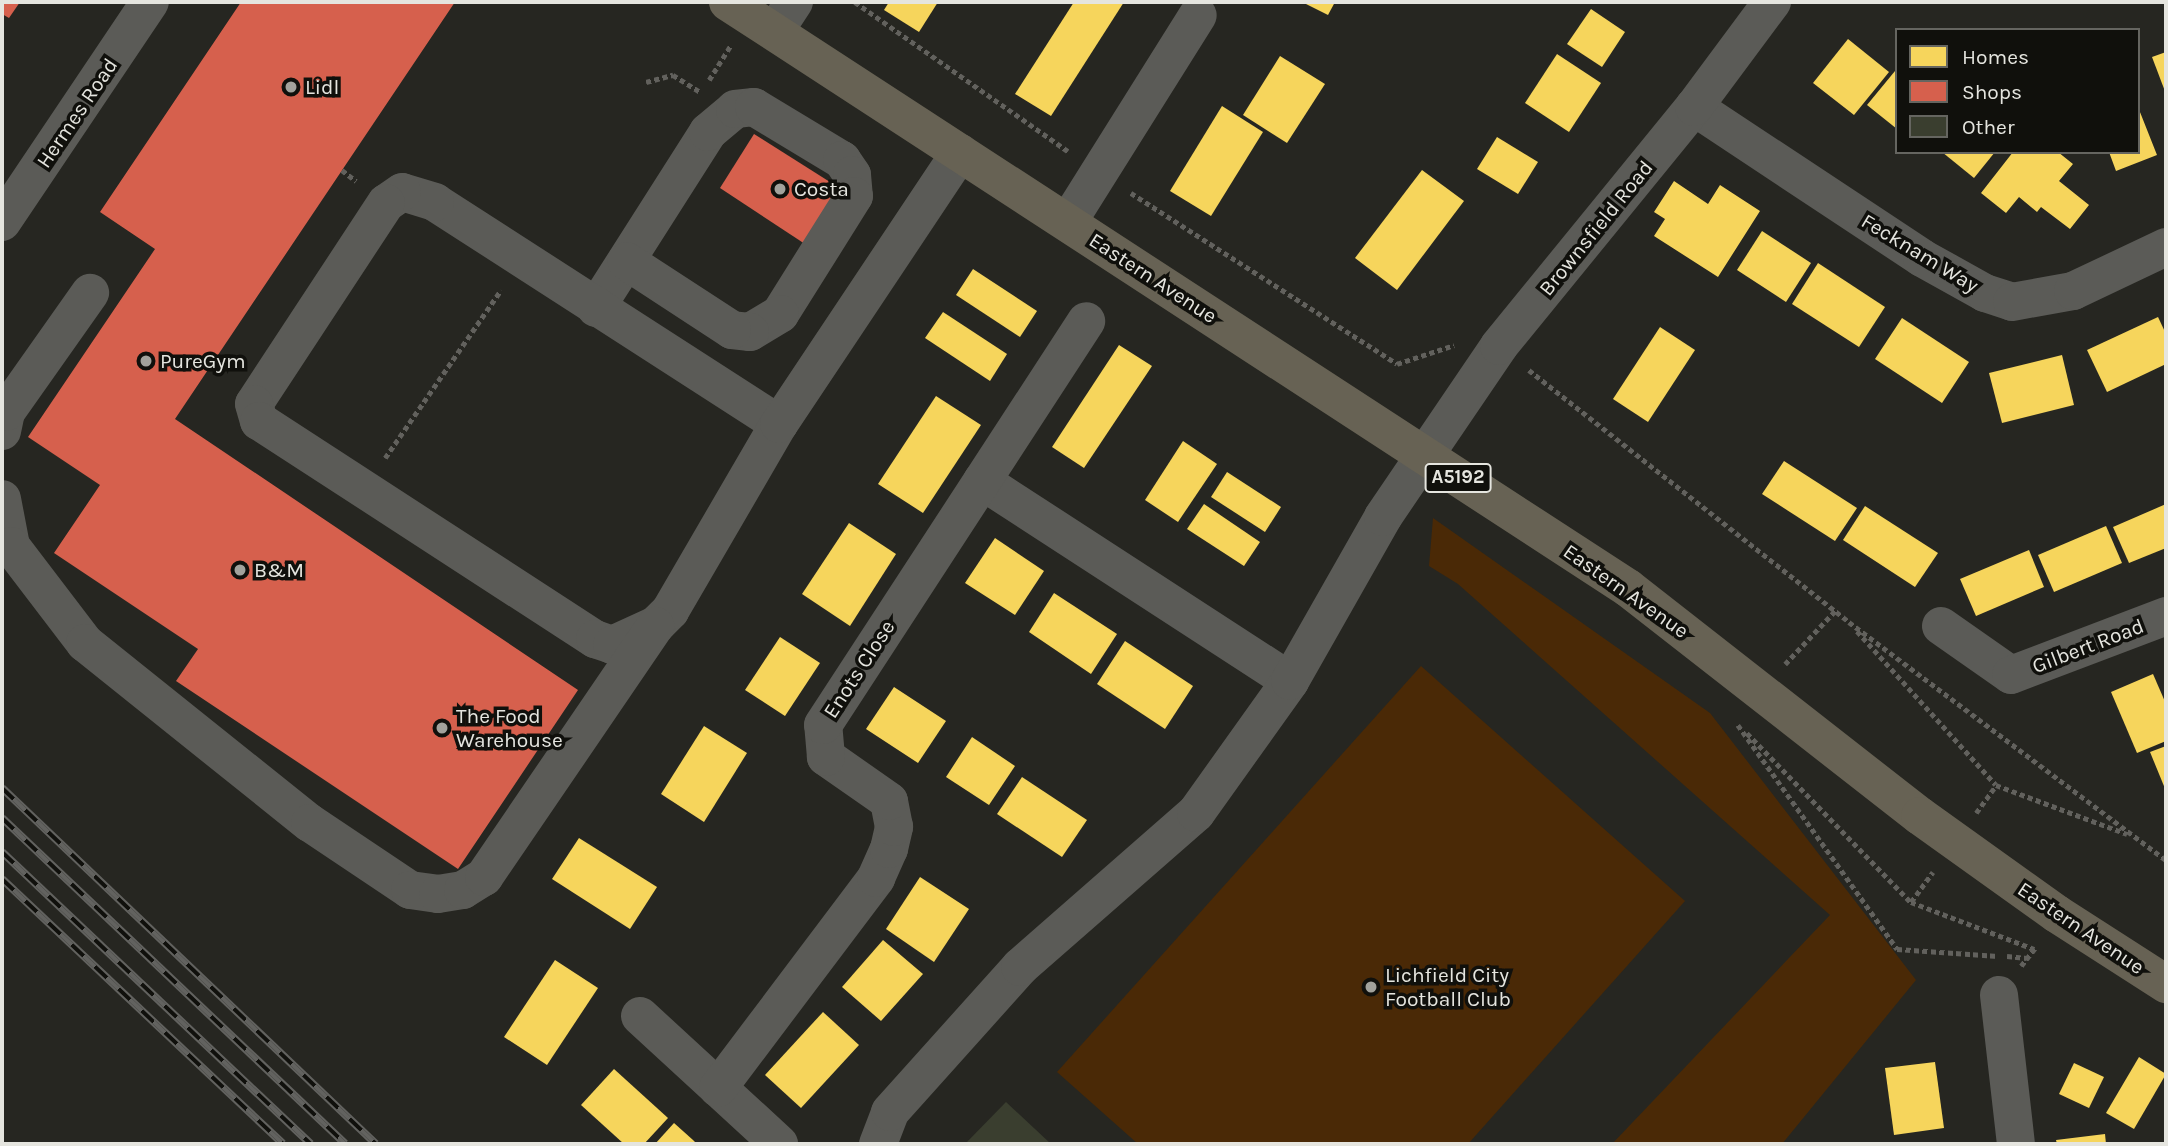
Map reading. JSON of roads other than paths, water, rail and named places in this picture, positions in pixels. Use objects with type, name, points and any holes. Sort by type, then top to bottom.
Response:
[{"type":"highway","name":"Eastern Avenue","points":[[728,2],[784,17],[960,153],[1628,588],[1920,816],[2057,914],[2166,984]]},
{"type":"street","name":"Hermes Road","points":[[2,222],[149,2]]},
{"type":"street","name":"Brownsfield Road","points":[[878,1144],[890,1112],[1020,967],[1196,813],[1290,681],[1383,517],[1426,458],[1499,346],[1694,107],[1772,2]]},
{"type":"street","name":"Eastern Avenue","points":[[1068,222],[1198,15]]},
{"type":"street","points":[[596,308],[708,132],[735,109],[754,107],[842,160],[852,175],[854,197],[806,274],[780,314],[750,332],[732,330],[626,261]]},
{"type":"street","name":"Fecknam Way","points":[[1694,107],[1922,258],[1985,293],[2012,302],[2073,291],[2166,247]]},
{"type":"street","points":[[2,499],[11,546],[85,643],[310,823],[410,890],[438,894],[463,890],[484,877],[656,625],[670,611],[779,424],[960,153]]},
{"type":"street","points":[[656,625],[612,645],[595,639],[365,487],[259,422],[254,404],[386,203],[402,192],[435,202],[779,424]]},
{"type":"street","points":[[2,431],[6,412],[90,293]]},
{"type":"street","name":"Enots Close","points":[[718,1088],[876,878],[889,849],[894,827],[889,801],[826,757],[823,725],[1086,321]]},
{"type":"street","points":[[982,481],[1290,681]]},
{"type":"street","name":"Gilbert Road","points":[[1941,626],[2011,675],[2166,617]]},
{"type":"street","points":[[1999,995],[2016,1144]]},
{"type":"street","points":[[640,1016],[779,1144]]},
{"type":"railway","points":[[2,788],[376,1144]]},
{"type":"railway","points":[[2,818],[345,1144]]},
{"type":"railway","points":[[2,852],[311,1144]]},
{"type":"railway","points":[[2,879],[283,1144]]},
{"type":"place","name":"Lidl","points":[[291,87]]},
{"type":"place","name":"Costa","points":[[780,189]]},
{"type":"place","name":"PureGym","points":[[146,361]]},
{"type":"place","name":"B&M","points":[[240,570]]},
{"type":"place","name":"The Food Warehouse","points":[[442,728]]},
{"type":"place","name":"Lichfield City Football Club","points":[[1371,987]]}]
